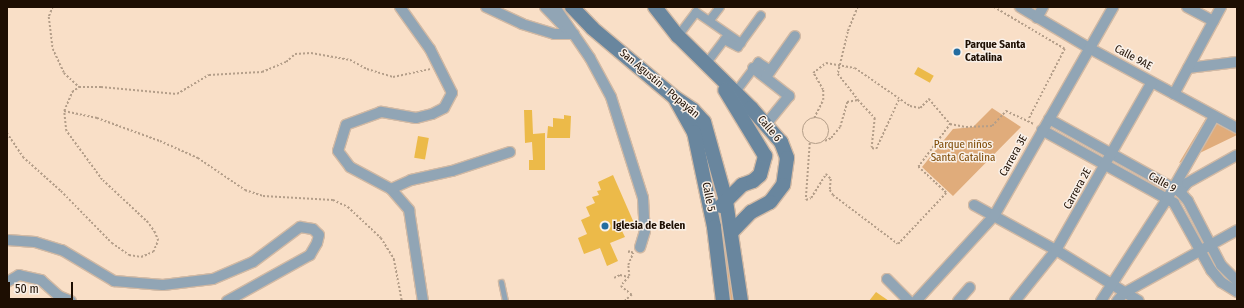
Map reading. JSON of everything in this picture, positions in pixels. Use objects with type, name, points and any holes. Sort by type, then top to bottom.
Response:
[{"type":"main road","name":"San Agustín - Popayán","points":[[572,7],[592,28],[674,98],[693,110],[704,122],[726,201]]},
{"type":"main road","name":"Calle 6","points":[[655,7],[678,36],[766,124],[781,142],[787,158],[786,176],[777,195],[751,212],[732,232]]},
{"type":"main road","name":"Calle 6","points":[[709,67],[764,156],[760,175],[753,181],[742,185],[711,215]]},
{"type":"main road","name":"Calle 5","points":[[674,98],[694,132],[711,215],[723,301]]},
{"type":"main road","points":[[718,172],[742,185]]},
{"type":"main road","points":[[707,192],[751,212]]},
{"type":"main road","name":"Calle 5","points":[[726,201],[732,232],[741,301]]},
{"type":"street","points":[[400,7],[440,67],[452,93],[444,108],[432,114],[416,118],[381,112],[346,125],[338,151],[350,167],[391,189],[409,210],[423,301]]},
{"type":"street","points":[[486,7],[522,24],[554,34],[574,34]]},
{"type":"street","points":[[545,7],[558,24],[574,34]]},
{"type":"street","points":[[555,7],[602,77],[611,97],[643,198],[645,231],[640,247]]},
{"type":"street","points":[[710,20],[720,7]]},
{"type":"street","name":"Calle 9AE","points":[[1020,7],[1090,48],[1237,128]]},
{"type":"street","points":[[1037,18],[1043,7]]},
{"type":"street","points":[[1187,7],[1213,21]]},
{"type":"street","points":[[1174,94],[1221,7]]},
{"type":"street","name":"Carrera 3E","points":[[916,301],[994,216],[1048,119],[1090,48],[1109,9]]},
{"type":"street","points":[[678,36],[696,12],[710,20],[727,37],[739,45],[761,15]]},
{"type":"street","points":[[769,73],[795,36]]},
{"type":"street","points":[[709,67],[727,37]]},
{"type":"street","points":[[1188,68],[1237,62]]},
{"type":"street","points":[[735,93],[755,65],[769,73],[788,96],[766,124]]},
{"type":"street","name":"Carrera 2E","points":[[1015,301],[1056,250],[1152,82]]},
{"type":"street","points":[[1101,301],[1113,286],[1167,200],[1176,190],[1214,116]]},
{"type":"street","name":"Calle 9","points":[[1048,119],[1176,190],[1188,201],[1221,265],[1237,281]]},
{"type":"street","points":[[1226,122],[1237,121]]},
{"type":"street","name":"Calle 9","points":[[1042,130],[1174,203],[1200,250],[1221,282],[1237,292]]},
{"type":"street","points":[[391,189],[411,180],[452,171],[510,152]]},
{"type":"street","points":[[1176,190],[1237,155]]},
{"type":"street","points":[[974,205],[1056,250],[1113,286],[1121,297],[1139,301]]},
{"type":"street","points":[[7,240],[35,242],[62,250],[114,281],[163,285],[213,280],[252,262],[300,227],[313,229],[318,236],[317,243],[310,255],[228,301]]},
{"type":"street","points":[[1121,297],[1237,230]]},
{"type":"street","points":[[7,282],[19,275],[41,280],[59,296],[71,301]]},
{"type":"street","points":[[888,279],[909,301]]},
{"type":"street","points":[[958,301],[970,287]]},
{"type":"lane","points":[[501,282],[506,301]]},
{"type":"path","points":[[53,7],[49,17],[53,49],[64,73],[79,87],[177,94],[209,75],[262,72],[286,62],[295,54],[311,53],[350,60],[367,69],[393,77],[440,67]]},
{"type":"path","points":[[858,7],[848,32],[838,74],[858,100],[875,118],[872,148],[876,149],[899,99]]},
{"type":"path","points":[[994,7],[1065,49],[1029,120]]},
{"type":"path","points":[[814,118],[824,100],[823,90],[814,73],[826,63],[840,65],[862,72],[899,99],[920,108],[929,99],[950,124],[966,127],[992,126],[1006,111],[1029,120],[1042,130]]},
{"type":"path","points":[[7,133],[23,157],[61,191],[112,243],[129,255],[141,257],[152,252],[158,241],[155,233],[86,162],[66,131],[64,111],[72,92],[79,87]]},
{"type":"path","points":[[825,141],[829,128],[823,120],[814,118],[807,121],[803,129],[804,137],[810,143],[818,144],[825,141],[831,138],[840,127],[847,102],[858,100]]},
{"type":"path","points":[[64,111],[97,118],[160,141],[198,158],[251,192],[263,196],[333,200],[348,207],[381,238],[394,259],[402,301]]},
{"type":"path","points":[[810,143],[806,200],[811,198],[826,174],[831,179],[830,190],[833,195],[898,244],[946,193],[918,167],[950,124]]},
{"type":"path","points":[[630,277],[628,265],[633,253],[628,252],[640,247]]},
{"type":"path","points":[[614,278],[620,275],[630,277]]},
{"type":"path","points":[[625,301],[632,295],[621,286],[630,277]]},
{"type":"green space","name":"Parque niños Santa Catalina","points":[[992,108],[1021,127],[953,196],[922,167],[953,129],[973,127]]},
{"type":"green space","points":[[1209,113],[1237,125],[1237,135],[1179,163]]},
{"type":"green space","points":[[728,224],[738,301],[726,301],[719,225]]},
{"type":"building","points":[[918,67],[934,76],[930,83],[914,74]]},
{"type":"building","points":[[524,110],[532,110],[533,134],[545,133],[545,170],[529,170],[529,160],[533,160],[532,142],[525,143]]},
{"type":"building","points":[[564,115],[571,116],[570,138],[547,138],[548,126],[553,127],[553,118],[564,119]]},
{"type":"building","points":[[418,136],[429,138],[425,160],[414,158]]},
{"type":"building","name":"Iglesia de Belen","points":[[613,175],[634,223],[621,229],[625,237],[610,243],[618,261],[607,266],[600,248],[584,254],[578,238],[587,234],[581,220],[590,216],[586,207],[595,203],[592,197],[599,195],[597,191],[601,190],[598,182]]},
{"type":"building","points":[[876,292],[889,301],[869,301]]},
{"type":"place","name":"Parque Santa Catalina","points":[[957,52]]},
{"type":"place","name":"Iglesia de Belen","points":[[605,226]]}]
